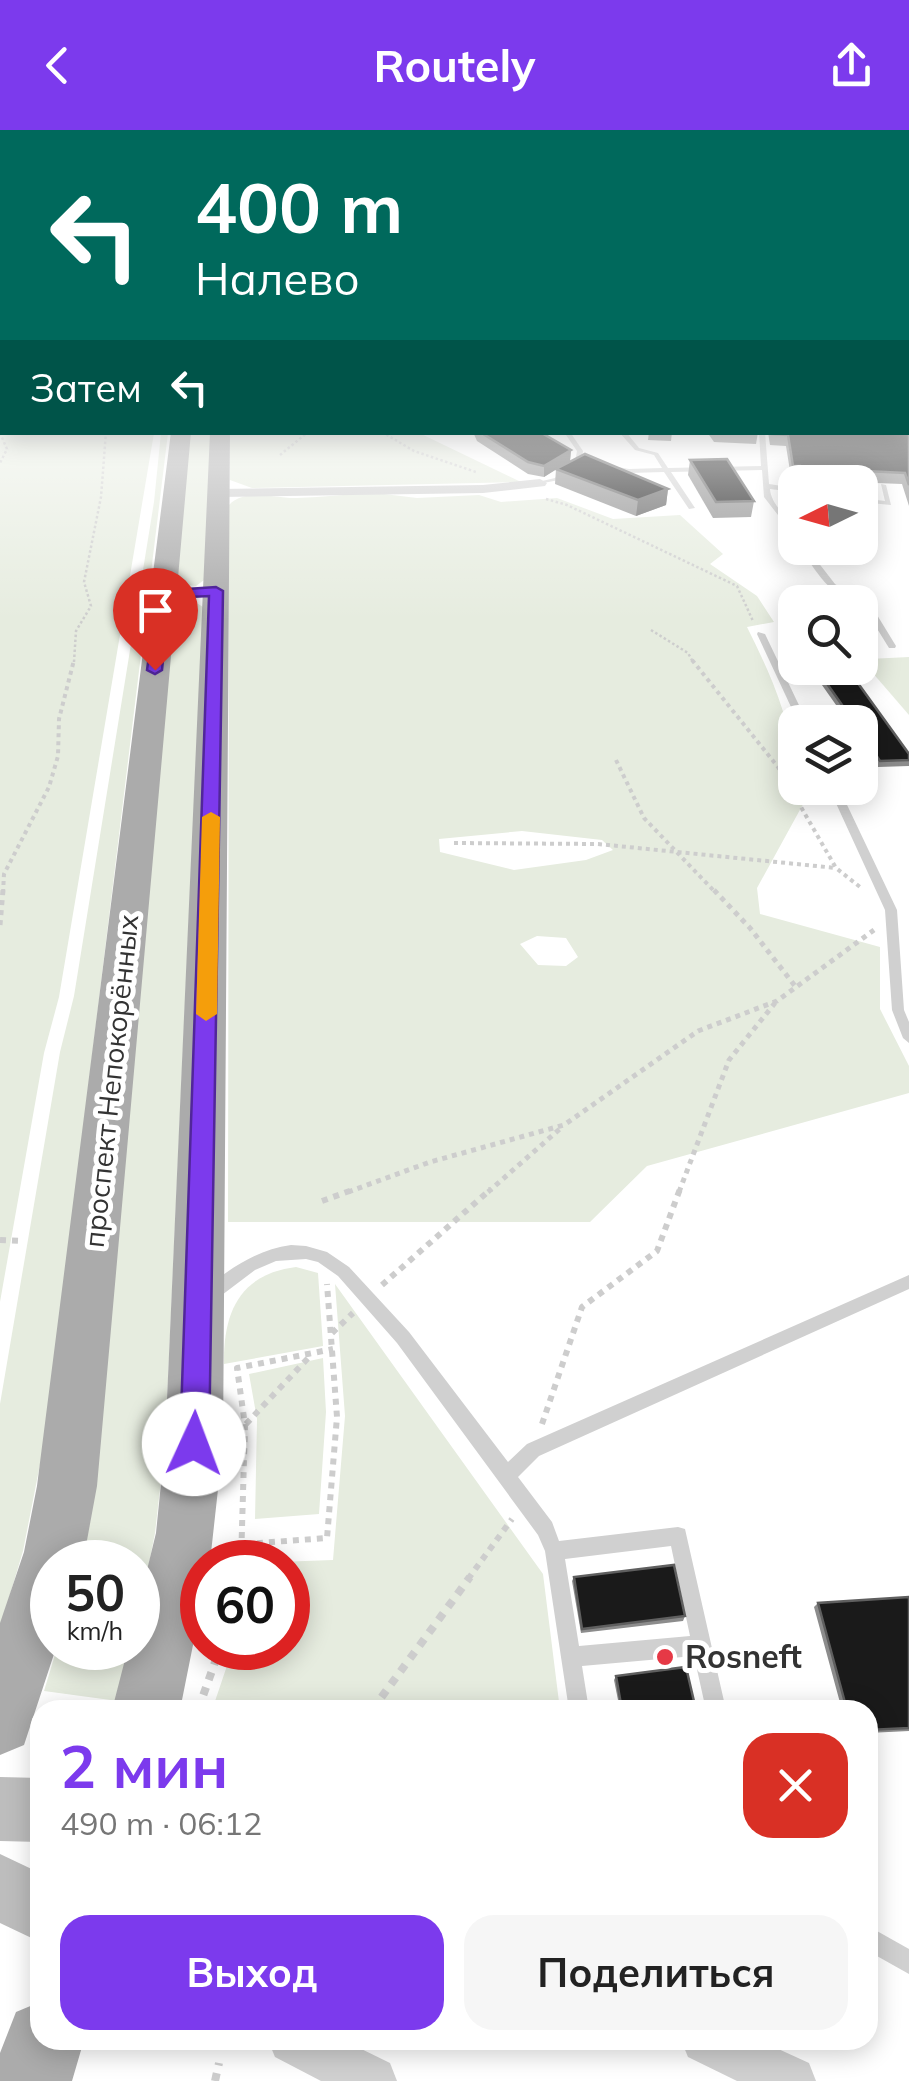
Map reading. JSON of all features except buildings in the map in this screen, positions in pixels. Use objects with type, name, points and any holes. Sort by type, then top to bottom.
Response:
[{"type":"main road","name":"проспект Непокорённых","points":[[0,1721],[55,1552],[68,1486],[180,438]]},
{"type":"main road","points":[[148,1700],[186,1533],[200,1303],[220,438]]},
{"type":"main road","points":[[163,594],[216,591]]},
{"type":"main road","points":[[31,2081],[41,2050]]},
{"type":"street","points":[[219,493],[508,488],[540,483]]},
{"type":"street","points":[[0,1809],[30,1810]]},
{"type":"street","points":[[0,1887],[30,1904]]},
{"type":"street","points":[[312,2050],[372,2081]]},
{"type":"street","points":[[727,2050],[791,2081]]},
{"type":"lane","points":[[540,483],[557,479],[578,463],[580,451],[571,438]]},
{"type":"lane","points":[[628,438],[638,448],[656,454],[691,508]]},
{"type":"lane","points":[[762,438],[768,497],[778,511]]},
{"type":"lane","points":[[578,463],[629,471],[764,468]]},
{"type":"lane","points":[[878,502],[889,504],[884,485]]},
{"type":"lane","points":[[766,486],[778,488]]},
{"type":"lane","points":[[878,623],[892,646]]},
{"type":"lane","points":[[761,634],[795,705]]},
{"type":"lane","points":[[842,805],[891,910],[898,1010],[909,1038]]},
{"type":"lane","points":[[200,1303],[244,1267],[266,1256],[297,1252],[325,1257],[368,1297],[545,1530],[554,1551],[577,1700]]},
{"type":"lane","points":[[506,1476],[533,1450],[909,1282]]},
{"type":"lane","points":[[554,1551],[678,1536],[714,1700]]},
{"type":"lane","points":[[571,1657],[702,1645]]},
{"type":"lane","points":[[878,1944],[909,1962]]},
{"type":"path","points":[[0,464],[7,449],[2,438]]},
{"type":"path","points":[[0,925],[2,872],[44,798],[58,756],[58,719],[72,679],[76,631],[91,606],[84,582],[102,497],[106,438]]},
{"type":"path","points":[[280,455],[301,438]]},
{"type":"path","points":[[392,438],[414,451],[494,478],[508,488],[567,505],[738,586],[761,634]]},
{"type":"path","points":[[332,1334],[368,1297],[564,1125],[698,1032],[776,1000],[880,926],[891,910],[836,868],[778,768],[688,653],[651,630]]},
{"type":"path","points":[[616,760],[644,818],[750,928],[795,986]]},
{"type":"path","points":[[454,843],[514,838],[836,868]]},
{"type":"path","points":[[533,1450],[582,1308],[656,1252],[730,1060],[776,1000]]},
{"type":"path","points":[[322,1201],[430,1162],[564,1125]]},
{"type":"path","points":[[0,1240],[21,1241]]},
{"type":"path","points":[[299,1540],[326,1538],[336,1416],[325,1257]]},
{"type":"path","points":[[245,1540],[245,1425],[237,1368],[334,1349]]},
{"type":"path","points":[[245,1425],[312,1354]]},
{"type":"path","points":[[379,1700],[524,1501]]},
{"type":"path","points":[[202,1700],[212,1670]]},
{"type":"path","points":[[215,2081],[220,2063]]},
{"type":"shaded area","points":[[0,438],[153,438],[59,997],[44,1053],[0,1302]]},
{"type":"shaded area","points":[[160,438],[167,438],[46,1434],[23,1551],[0,1628],[0,1404],[60,1052],[74,996],[154,502]]},
{"type":"shaded area","points":[[188,438],[211,438],[204,580],[196,586],[177,584]]},
{"type":"shaded area","points":[[230,438],[430,438],[521,482],[252,488],[230,480]]},
{"type":"shaded area","points":[[376,493],[417,498],[479,495],[501,502],[557,498],[613,519],[680,515],[723,554],[710,564],[757,596],[774,622],[747,627],[781,705],[778,705],[778,805],[803,805],[757,888],[760,914],[880,947],[880,1009],[909,1066],[909,1093],[647,1166],[590,1222],[228,1222],[229,505],[252,495],[297,498]],"holes":[[[522,831],[602,840],[613,850],[586,860],[514,870],[440,852],[439,839]],[[537,936],[566,938],[578,957],[566,966],[538,965],[520,944]]]},
{"type":"shaded area","points":[[195,602],[203,607],[165,1445],[154,1540],[86,1540],[91,1513],[175,606]]},
{"type":"shaded area","points":[[909,657],[909,715],[878,679],[878,659]]},
{"type":"shaded area","points":[[296,1267],[318,1273],[323,1346],[224,1364],[227,1328],[239,1299],[261,1278]]},
{"type":"shaded area","points":[[335,1284],[543,1574],[559,1700],[215,1700],[226,1670],[310,1670],[310,1561],[333,1560],[345,1416]]},
{"type":"shaded area","points":[[323,1358],[326,1412],[319,1514],[255,1519],[257,1419],[249,1374]]},
{"type":"shaded area","points":[[50,1670],[126,1670],[118,1700],[44,1691]]},
{"type":"slow traffic","points":[[206,1014],[211,817]]},
{"type":"place","name":"Rosneft","points":[[665,1657]]},
{"type":"route","points":[[155,670],[163,594],[216,591],[194,1444]]}]
